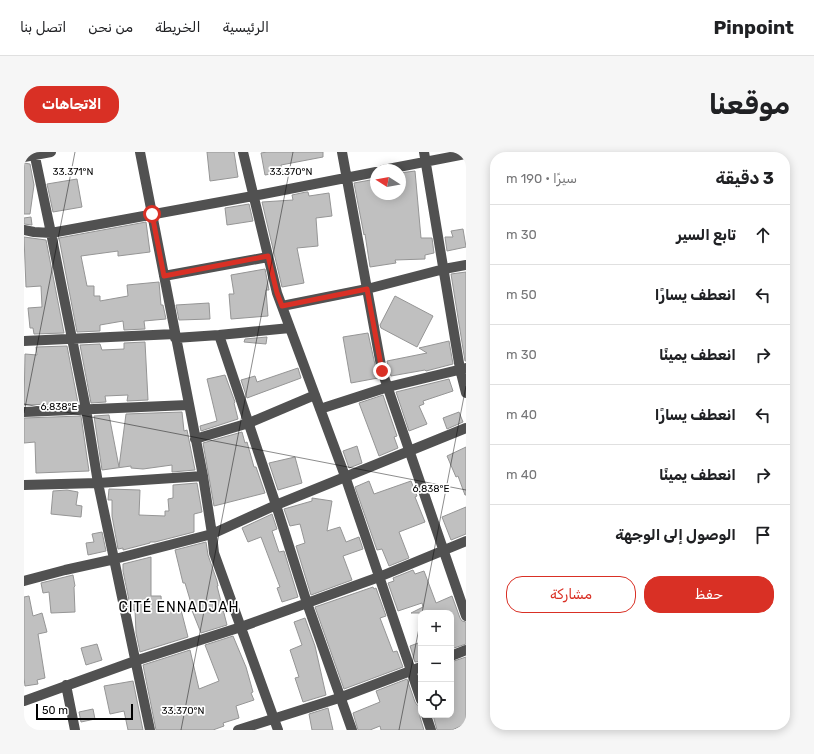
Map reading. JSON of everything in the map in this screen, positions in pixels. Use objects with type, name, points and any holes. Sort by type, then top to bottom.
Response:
[{"type":"street","points":[[24,157],[51,152]]},
{"type":"street","points":[[140,152],[203,476],[214,553],[278,730]]},
{"type":"street","points":[[243,152],[277,293],[345,476],[379,578],[416,669],[418,682]]},
{"type":"street","points":[[342,152],[382,371],[466,616]]},
{"type":"street","points":[[34,154],[86,409],[98,483],[150,730]]},
{"type":"street","points":[[402,164],[424,157],[466,154]]},
{"type":"street","points":[[424,157],[463,369],[466,393]]},
{"type":"street","points":[[24,230],[51,233],[370,173]]},
{"type":"street","points":[[164,276],[268,256]]},
{"type":"street","points":[[282,306],[367,289],[444,269],[466,265]]},
{"type":"street","points":[[24,341],[219,336],[290,328]]},
{"type":"street","points":[[219,336],[249,423],[307,603],[352,730]]},
{"type":"street","points":[[320,409],[388,387],[463,369]]},
{"type":"street","points":[[195,438],[249,423],[315,395]]},
{"type":"street","points":[[24,412],[188,405]]},
{"type":"street","points":[[24,581],[212,534],[345,476],[466,428]]},
{"type":"street","points":[[24,485],[98,483],[203,476]]},
{"type":"street","points":[[24,698],[241,627],[379,578],[466,541]]},
{"type":"street","points":[[454,655],[466,650]]},
{"type":"street","points":[[238,730],[340,698],[416,669]]},
{"type":"street","points":[[66,685],[75,730]]},
{"type":"street","points":[[427,718],[431,730]]},
{"type":"building","points":[[207,152],[234,152],[238,177],[210,181]]},
{"type":"building","points":[[323,152],[323,157],[281,165],[282,172],[265,175],[261,153]]},
{"type":"building","points":[[24,163],[30,164],[34,185],[30,214],[24,214]]},
{"type":"building","points":[[415,171],[421,238],[432,238],[434,253],[425,255],[425,259],[395,260],[396,263],[370,267],[365,234],[364,235],[354,183],[370,180],[370,200],[406,200],[406,172]]},
{"type":"building","points":[[77,179],[82,207],[53,212],[47,184]]},
{"type":"building","points":[[308,192],[309,196],[329,193],[332,216],[316,218],[318,246],[297,248],[304,283],[282,287],[262,202],[293,200],[292,195]]},
{"type":"building","points":[[249,204],[253,221],[227,225],[225,208]]},
{"type":"building","points":[[31,217],[32,225],[24,224],[24,218]]},
{"type":"building","points":[[146,222],[150,252],[118,256],[118,251],[81,256],[87,286],[94,286],[94,296],[100,296],[100,301],[128,296],[127,285],[159,282],[161,305],[163,305],[166,319],[144,321],[145,329],[124,330],[123,321],[100,325],[100,331],[77,332],[59,238]]},
{"type":"building","points":[[463,229],[466,247],[447,251],[445,237],[453,237],[451,231]]},
{"type":"building","points":[[24,237],[46,240],[64,333],[34,334],[33,328],[30,328],[28,308],[42,307],[41,286],[26,287]]},
{"type":"building","points":[[265,269],[269,290],[266,290],[268,316],[231,319],[229,294],[234,294],[231,275]]},
{"type":"building","points":[[466,272],[466,361],[465,361],[451,274]]},
{"type":"building","points":[[395,296],[433,316],[417,347],[381,328],[380,325]]},
{"type":"building","points":[[209,303],[210,319],[179,320],[176,305]]},
{"type":"building","points":[[368,333],[378,378],[351,383],[343,337]]},
{"type":"building","points":[[267,337],[266,344],[244,342],[245,339]]},
{"type":"building","points":[[449,341],[453,364],[426,371],[391,376],[387,361],[427,353],[419,348]]},
{"type":"building","points":[[145,342],[148,400],[127,401],[128,395],[105,396],[106,402],[91,403],[80,345],[100,344],[102,350],[124,349],[124,343]]},
{"type":"building","points":[[67,346],[78,403],[24,405],[25,354],[37,355],[36,347]]},
{"type":"building","points":[[298,368],[301,378],[247,398],[241,380],[255,376],[257,382]]},
{"type":"building","points":[[225,375],[235,402],[238,419],[201,431],[200,426],[217,421],[207,379]]},
{"type":"building","points":[[449,379],[453,391],[423,401],[424,404],[419,406],[427,424],[409,431],[396,392]]},
{"type":"building","points":[[383,395],[397,436],[394,437],[398,448],[379,456],[359,403]]},
{"type":"building","points":[[182,412],[184,431],[187,430],[195,470],[172,472],[172,465],[143,469],[131,468],[131,466],[102,470],[94,416],[109,415],[119,467],[126,414]]},
{"type":"building","points":[[459,412],[463,422],[447,429],[443,418]]},
{"type":"building","points":[[81,416],[89,471],[36,473],[35,442],[24,443],[24,418]]},
{"type":"building","points":[[242,432],[265,493],[214,506],[203,443]]},
{"type":"building","points":[[357,446],[362,463],[349,468],[343,451]]},
{"type":"building","points":[[466,447],[465,495],[458,476],[456,477],[447,456]]},
{"type":"building","points":[[295,457],[302,483],[278,490],[269,463]]},
{"type":"building","points":[[369,481],[374,494],[411,481],[417,496],[415,497],[425,522],[399,532],[409,558],[389,566],[382,549],[377,550],[355,487]]},
{"type":"building","points":[[197,483],[202,512],[194,514],[194,532],[123,550],[123,548],[118,549],[112,516],[112,500],[108,500],[109,489],[140,490],[139,515],[165,516],[165,511],[169,511],[168,499],[173,498],[173,485]]},
{"type":"building","points":[[67,490],[78,492],[76,505],[82,506],[81,517],[51,514],[53,491]]},
{"type":"building","points":[[312,498],[332,501],[327,531],[340,527],[346,542],[359,537],[363,549],[343,556],[352,580],[311,595],[296,546],[305,543],[300,524],[290,526],[284,509],[312,501]]},
{"type":"building","points":[[466,507],[466,534],[451,540],[442,517]]},
{"type":"building","points":[[272,514],[277,529],[272,531],[279,552],[284,551],[298,597],[282,602],[277,588],[280,587],[261,537],[248,542],[242,528]]},
{"type":"building","points":[[102,532],[106,551],[88,555],[86,543],[94,542],[92,534]]},
{"type":"building","points":[[206,542],[208,555],[217,581],[227,625],[201,633],[189,603],[191,603],[185,583],[183,583],[175,550]]},
{"type":"building","points":[[151,557],[151,596],[161,596],[162,612],[180,606],[188,637],[140,652],[136,633],[135,610],[131,610],[123,564]]},
{"type":"building","points":[[413,570],[415,574],[424,571],[436,603],[452,596],[460,618],[462,621],[466,622],[466,644],[454,648],[454,610],[418,610],[418,613],[411,613],[423,607],[422,603],[398,611],[388,583],[394,581],[393,578]]},
{"type":"building","points":[[73,575],[75,586],[75,612],[51,613],[49,592],[43,593],[41,583]]},
{"type":"building","points":[[373,587],[374,589],[376,588],[386,616],[380,618],[393,652],[397,651],[403,667],[344,689],[315,607]]},
{"type":"building","points":[[29,596],[33,616],[42,613],[47,632],[38,634],[45,678],[37,680],[38,684],[25,686],[24,597]]},
{"type":"building","points":[[305,618],[315,646],[326,695],[303,702],[295,678],[299,677],[290,650],[302,645],[294,622]]},
{"type":"building","points":[[233,636],[246,667],[253,692],[251,693],[254,700],[236,706],[239,718],[223,723],[224,726],[213,730],[156,730],[143,665],[190,650],[199,689],[219,681],[205,645]]},
{"type":"building","points":[[418,643],[418,662],[415,662],[410,646]]},
{"type":"building","points":[[97,644],[102,660],[86,665],[81,648]]},
{"type":"building","points":[[466,657],[466,724],[452,730],[437,730],[434,718],[454,718],[454,661]]},
{"type":"building","points":[[407,679],[415,702],[418,705],[418,718],[420,718],[424,730],[381,730],[380,726],[370,730],[358,730],[353,713],[380,702],[376,691]]},
{"type":"building","points":[[133,681],[143,730],[128,730],[124,711],[110,714],[104,686]]},
{"type":"building","points":[[328,708],[333,730],[312,730],[309,714]]},
{"type":"building","points":[[93,709],[95,719],[81,722],[79,712]]},
{"type":"district","name":"CITÉ ENNADJAH","points":[[179,607]]},
{"type":"route","points":[[152,214],[164,276],[268,256],[277,293],[282,306],[367,289],[382,371]]}]
